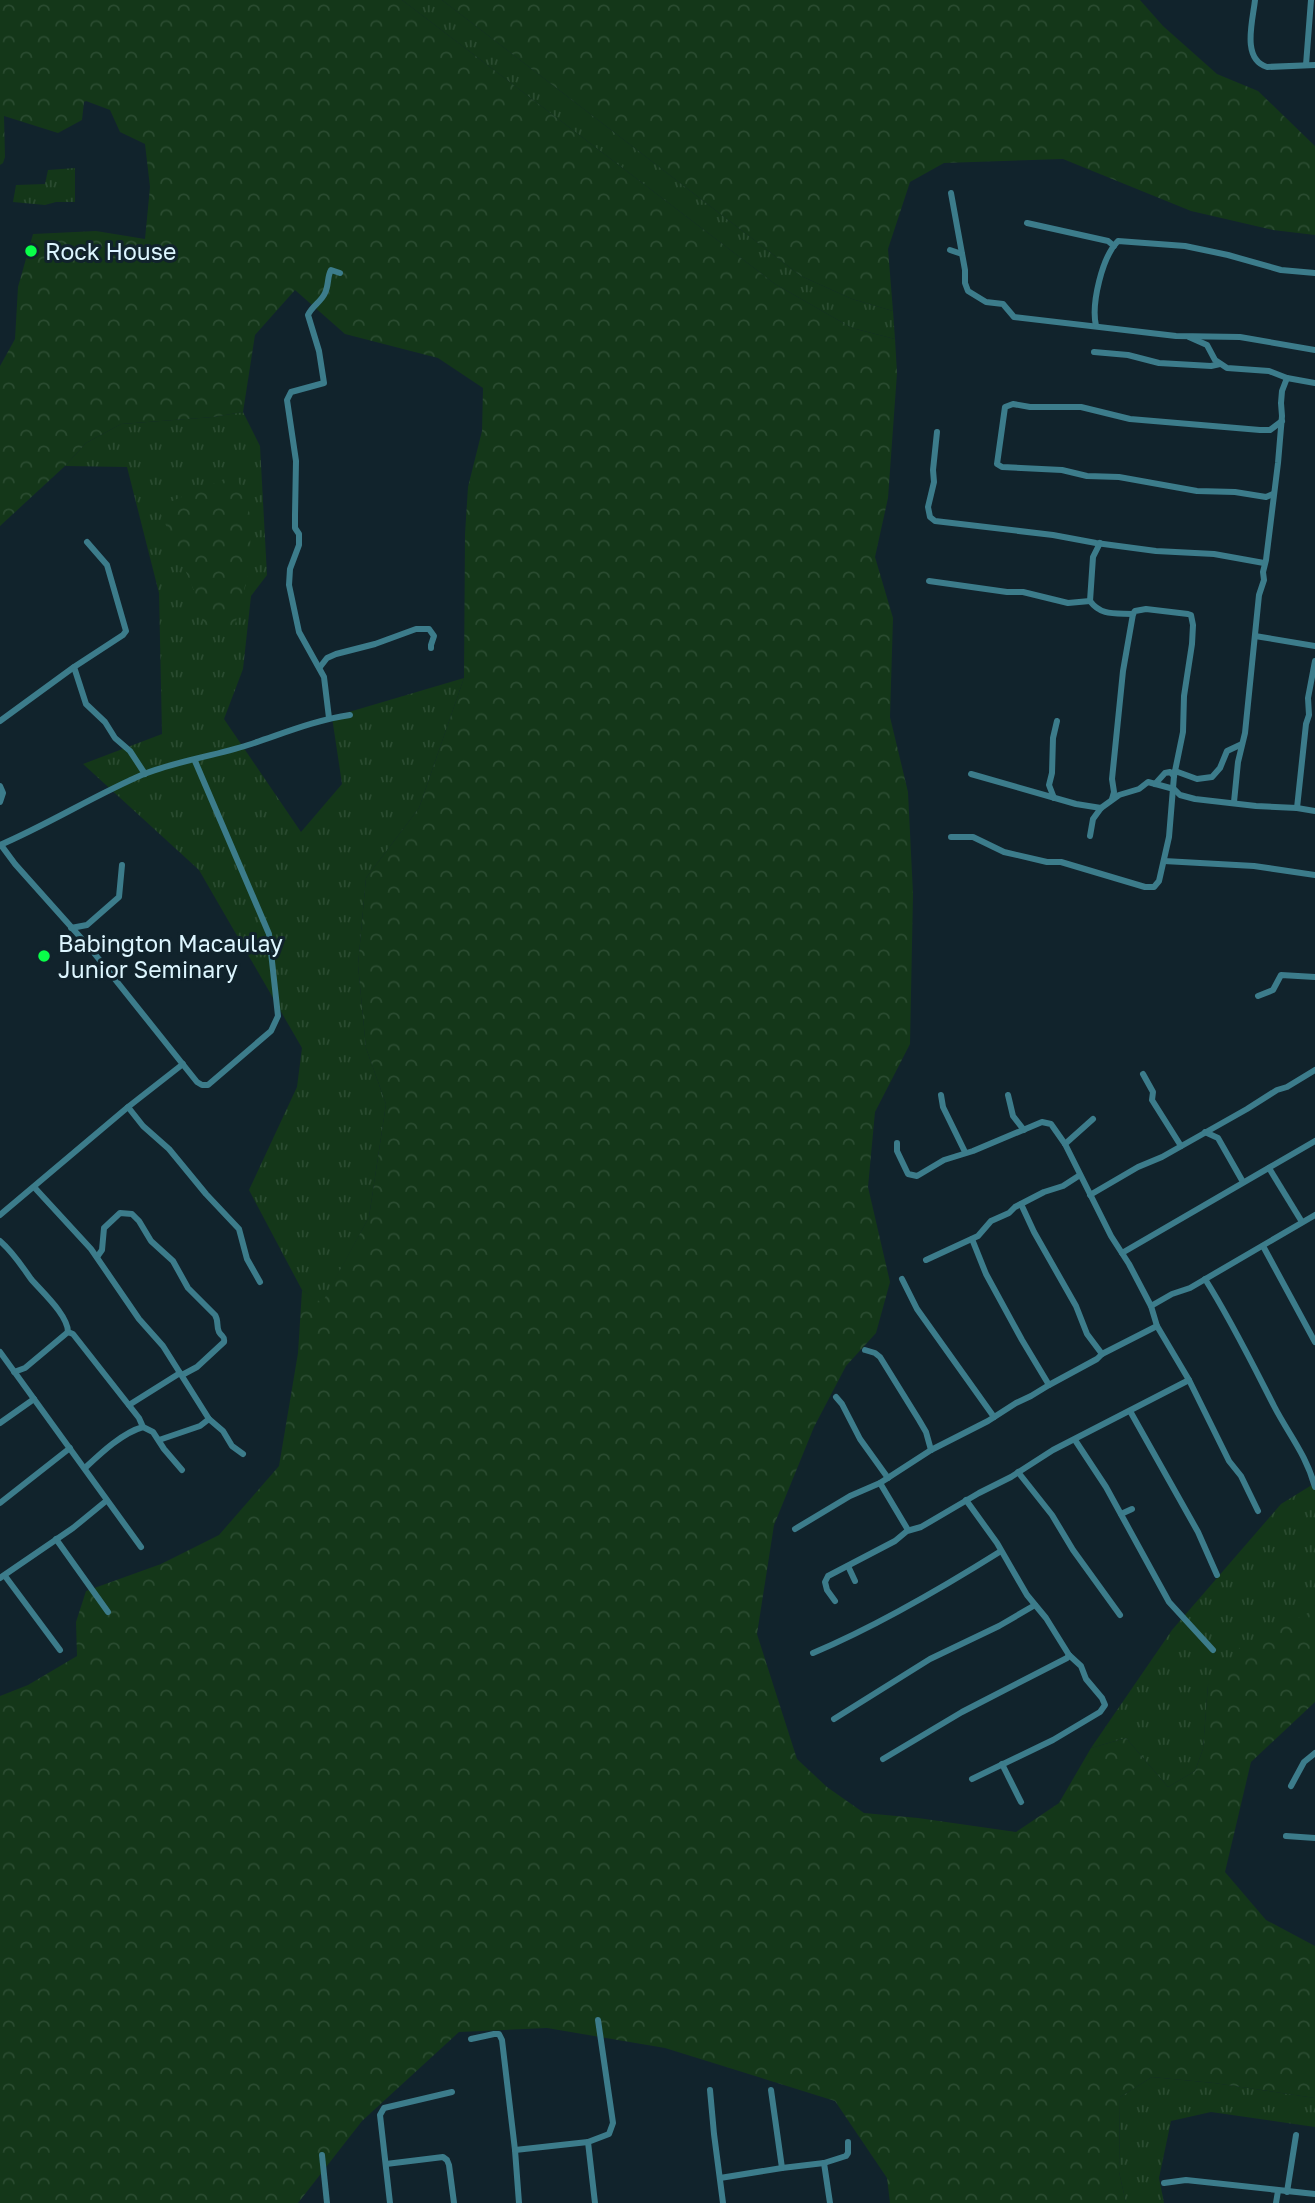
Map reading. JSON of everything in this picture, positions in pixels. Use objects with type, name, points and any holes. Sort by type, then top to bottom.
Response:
[{"type":"street","points":[[1255,0],[1251,40],[1256,61],[1267,67],[1315,65]]},
{"type":"street","points":[[1306,65],[1311,0]]},
{"type":"street","points":[[951,193],[968,291],[978,299],[1003,304],[1011,315],[1019,319],[1199,339],[1240,337],[1315,349]]},
{"type":"street","points":[[1027,223],[1108,241],[1114,246]]},
{"type":"street","points":[[1096,326],[1096,298],[1105,265],[1114,246],[1122,241],[1185,246],[1281,270],[1315,273]]},
{"type":"street","points":[[950,250],[962,254]]},
{"type":"street","points":[[329,718],[324,677],[299,632],[289,585],[290,569],[299,545],[299,534],[295,528],[296,461],[287,400],[291,392],[324,383],[319,351],[307,315],[325,293],[331,270],[340,273]]},
{"type":"street","points":[[1199,339],[1207,345],[1220,364]]},
{"type":"street","points":[[1094,352],[1128,355],[1159,363],[1211,366],[1220,364],[1238,370],[1269,370],[1287,378],[1315,383]]},
{"type":"street","points":[[1234,802],[1259,595],[1264,580],[1272,503],[1270,496],[1282,421],[1282,391],[1287,378]]},
{"type":"street","points":[[1282,391],[1299,380]]},
{"type":"street","points":[[1270,496],[1197,491],[1062,470],[1002,467],[997,464],[1004,410],[1013,404],[1085,408],[1130,419],[1270,430],[1279,443]]},
{"type":"street","points":[[1270,430],[1282,421]]},
{"type":"street","points":[[937,432],[934,482],[928,507],[933,520],[940,523],[1053,535],[1156,551],[1214,554],[1264,563]]},
{"type":"street","points":[[0,721],[126,631],[107,565],[87,542]]},
{"type":"street","points":[[1100,543],[1093,557],[1090,601],[1098,611],[1133,614]]},
{"type":"street","points":[[929,581],[1002,592],[1023,592],[1068,603],[1090,601]]},
{"type":"street","points":[[951,837],[974,837],[992,848],[1012,855],[1061,862],[1150,888],[1159,881],[1182,732],[1192,644],[1191,615],[1146,609],[1133,614],[1120,698],[1112,779],[1115,795]]},
{"type":"street","points":[[320,667],[336,654],[424,628],[429,629],[434,636],[431,648]]},
{"type":"street","points":[[1255,636],[1315,646]]},
{"type":"street","points":[[1297,808],[1309,715],[1308,698],[1315,661]]},
{"type":"street","points":[[74,667],[86,704],[130,751],[145,774]]},
{"type":"street","points":[[195,761],[269,934],[278,1016],[271,1031],[213,1083],[202,1085],[90,948],[0,845],[145,774],[246,746],[329,718],[350,715]]},
{"type":"street","points":[[1054,798],[1049,785],[1057,721]]},
{"type":"street","points":[[1155,784],[1165,773],[1170,772],[1197,779],[1212,776],[1220,768],[1227,751],[1242,744]]},
{"type":"street","points":[[971,774],[1054,798],[1101,808]]},
{"type":"street","points":[[1090,836],[1093,818],[1101,808],[1115,795],[1139,789],[1145,783],[1174,789],[1180,795],[1195,799],[1315,811]]},
{"type":"street","points":[[0,786],[3,793],[0,802]]},
{"type":"street","points":[[1164,861],[1254,866],[1315,875]]},
{"type":"street","points":[[71,928],[87,925],[119,897],[122,865]]},
{"type":"street","points":[[1258,996],[1273,990],[1284,974],[1315,977]]},
{"type":"street","points":[[0,1215],[183,1064]]},
{"type":"street","points":[[1090,1195],[1315,1070]]},
{"type":"street","points":[[1143,1074],[1153,1092],[1152,1100],[1181,1146]]},
{"type":"street","points":[[941,1095],[943,1107],[965,1152]]},
{"type":"street","points":[[1008,1095],[1013,1116],[1024,1130]]},
{"type":"street","points":[[128,1107],[142,1126],[169,1149],[239,1229],[247,1259],[260,1282]]},
{"type":"street","points":[[1065,1144],[1093,1119]]},
{"type":"street","points":[[897,1143],[898,1155],[908,1174],[913,1177],[965,1152],[1042,1122],[1048,1122],[1056,1129],[1111,1236],[1151,1306],[1157,1326],[1189,1380],[1229,1461],[1241,1476],[1258,1511]]},
{"type":"street","points":[[1218,1125],[1218,1138],[1243,1182]]},
{"type":"street","points":[[1205,1132],[1218,1138]]},
{"type":"street","points":[[1122,1253],[1315,1141]]},
{"type":"street","points":[[1269,1168],[1302,1222]]},
{"type":"street","points":[[926,1260],[982,1234],[991,1221],[1080,1175]]},
{"type":"street","points":[[34,1187],[97,1257],[139,1319],[163,1346],[209,1419],[223,1431],[229,1443],[243,1454]]},
{"type":"street","points":[[1021,1204],[1076,1306],[1087,1334],[1102,1354]]},
{"type":"street","points":[[97,1257],[102,1250],[104,1228],[120,1213],[132,1214],[151,1241],[173,1261],[188,1288],[215,1315],[218,1328],[224,1337],[225,1342],[197,1367],[129,1405]]},
{"type":"street","points":[[1151,1306],[1205,1279],[1315,1216]]},
{"type":"street","points":[[972,1239],[986,1274],[1049,1385]]},
{"type":"street","points":[[0,1241],[18,1259],[29,1277],[64,1318],[68,1332]]},
{"type":"street","points":[[1263,1246],[1315,1342]]},
{"type":"street","points":[[902,1279],[918,1309],[995,1417]]},
{"type":"street","points":[[1205,1279],[1247,1351],[1276,1410],[1300,1448],[1315,1487]]},
{"type":"street","points":[[794,1529],[880,1483],[930,1450],[995,1417],[1102,1354],[1157,1326]]},
{"type":"street","points":[[14,1372],[25,1368],[68,1332]]},
{"type":"street","points":[[68,1332],[73,1334],[143,1427],[153,1432],[182,1470]]},
{"type":"street","points":[[865,1350],[880,1357],[926,1432],[930,1450]]},
{"type":"street","points":[[0,1352],[141,1547]]},
{"type":"street","points":[[835,1601],[827,1590],[825,1579],[1053,1450],[1189,1380]]},
{"type":"street","points":[[836,1397],[860,1439],[888,1478]]},
{"type":"street","points":[[0,1423],[33,1399]]},
{"type":"street","points":[[1130,1411],[1198,1532],[1217,1575]]},
{"type":"street","points":[[159,1440],[200,1426],[209,1419]]},
{"type":"street","points":[[85,1468],[109,1447],[143,1427]]},
{"type":"street","points":[[1075,1440],[1121,1514],[1169,1602],[1213,1650]]},
{"type":"street","points":[[0,1503],[70,1448]]},
{"type":"street","points":[[1018,1472],[1052,1515],[1120,1615]]},
{"type":"street","points":[[880,1483],[908,1531]]},
{"type":"street","points":[[966,1500],[1027,1595],[1046,1618],[1069,1654],[1081,1666],[1086,1679],[1104,1702],[1104,1708],[1053,1740],[972,1779]]},
{"type":"street","points":[[60,1650],[2,1577],[73,1528],[106,1501]]},
{"type":"street","points":[[1121,1514],[1132,1509]]},
{"type":"street","points":[[56,1539],[108,1612]]},
{"type":"street","points":[[813,1653],[951,1583],[1001,1551]]},
{"type":"street","points":[[848,1566],[855,1581]]},
{"type":"street","points":[[834,1719],[930,1659],[999,1626],[1035,1605]]},
{"type":"street","points":[[883,1759],[962,1712],[1067,1658],[1069,1654]]},
{"type":"street","points":[[1292,1786],[1304,1762],[1315,1753]]},
{"type":"street","points":[[1002,1765],[1021,1802]]},
{"type":"street","points":[[1286,1836],[1315,1838]]},
{"type":"street","points":[[515,2150],[588,2142],[610,2134],[614,2123],[598,2020]]},
{"type":"street","points":[[471,2039],[494,2034],[499,2035],[502,2040],[519,2203]]},
{"type":"street","points":[[710,2090],[723,2203]]},
{"type":"street","points":[[771,2090],[782,2168]]},
{"type":"street","points":[[390,2203],[380,2115],[384,2108],[452,2092]]},
{"type":"street","points":[[1287,2192],[1296,2135]]},
{"type":"street","points":[[588,2142],[595,2203]]},
{"type":"street","points":[[720,2178],[824,2163],[846,2156],[848,2142]]},
{"type":"street","points":[[322,2155],[327,2203]]},
{"type":"street","points":[[386,2164],[443,2157],[449,2165],[454,2203]]},
{"type":"street","points":[[824,2163],[830,2203]]},
{"type":"street","points":[[1164,2183],[1186,2180],[1315,2194]]},
{"type":"street","points":[[1276,2203],[1278,2191]]},
{"type":"green space","points":[[0,0],[402,0],[775,284],[852,328],[895,339],[897,373],[888,498],[875,557],[893,618],[890,717],[908,792],[913,894],[910,1044],[875,1112],[868,1187],[890,1282],[876,1333],[846,1366],[814,1427],[774,1525],[757,1634],[797,1759],[827,1787],[864,1813],[1016,1832],[1059,1803],[1091,1748],[1126,1738],[1168,1787],[1195,1771],[1203,1749],[1208,1685],[1242,1645],[1310,1612],[1315,1605],[1315,1702],[1251,1762],[1225,1872],[1266,1920],[1315,1946],[1315,2098],[1152,2077],[1120,2097],[1119,2172],[1126,2203],[890,2203],[887,2178],[835,2101],[665,2048],[547,2028],[459,2032],[362,2121],[298,2203],[0,2203],[0,1696],[28,1685],[77,1656],[76,1622],[86,1591],[161,1564],[219,1535],[279,1466],[298,1353],[302,1290],[322,1303],[369,1217],[386,1104],[366,1048],[358,965],[366,878],[419,808],[464,678],[468,487],[482,431],[483,388],[438,358],[345,334],[295,290],[255,335],[243,412],[121,424],[86,443],[0,526],[0,366],[15,339],[18,287],[33,234],[96,231],[145,239],[150,187],[145,144],[120,132],[110,110],[86,101],[82,120],[58,133],[4,116],[5,157],[0,165]]},
{"type":"green space","points":[[402,0],[442,0],[801,276],[852,299],[893,311],[895,339],[852,328],[775,284]]},
{"type":"green space","points":[[442,0],[1140,0],[1163,26],[1217,74],[1258,91],[1315,146],[1315,235],[1273,230],[1191,211],[1063,159],[944,163],[910,182],[888,249],[893,311],[852,299],[801,276]]},
{"type":"green space","points":[[75,168],[75,202],[45,205],[13,202],[16,185],[45,184],[48,170]]},
{"type":"green space","points":[[243,412],[260,446],[267,575],[251,596],[243,669],[224,719],[301,832],[342,784],[332,717],[464,678],[419,808],[366,878],[358,965],[366,1048],[386,1104],[369,1217],[322,1304],[302,1290],[249,1190],[297,1087],[302,1048],[199,870],[83,764],[162,734],[159,593],[127,467],[65,466],[86,443],[121,424]]},
{"type":"green space","points":[[236,474],[252,520],[248,574],[235,625],[204,631],[201,607],[158,507]]},
{"type":"green space","points":[[1315,1483],[1315,1605],[1311,1612],[1208,1685],[1203,1749],[1195,1771],[1168,1787],[1126,1738],[1091,1748],[1172,1630],[1281,1504]]},
{"type":"green space","points":[[1152,2077],[1315,2098],[1315,2127],[1211,2112],[1171,2121],[1159,2178],[1164,2203],[1126,2203],[1119,2172],[1120,2097]]},
{"type":"place","name":"Rock House","points":[[31,251]]},
{"type":"place","name":"Babington Macaulay Junior Seminary","points":[[44,956]]}]
